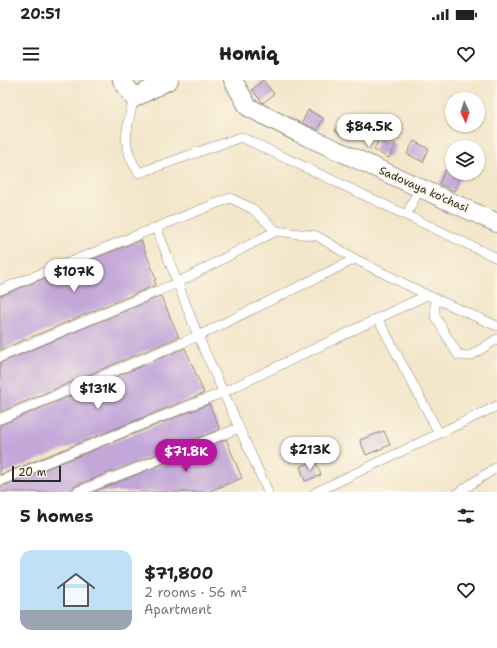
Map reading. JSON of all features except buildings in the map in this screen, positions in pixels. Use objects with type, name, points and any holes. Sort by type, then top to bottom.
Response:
[{"type":"street","points":[[122,80],[134,98],[169,80]]},
{"type":"street","name":"Sadovaya ko'chasi","points":[[233,80],[248,107],[297,132],[497,223]]},
{"type":"lane","points":[[134,98],[125,139],[129,159],[139,173],[241,137],[407,214],[497,258]]},
{"type":"lane","points":[[407,214],[420,188]]},
{"type":"lane","points":[[0,290],[157,229],[230,198],[253,209],[276,231]]},
{"type":"lane","points":[[157,229],[198,336],[268,492]]},
{"type":"lane","points":[[0,357],[177,283],[276,231],[317,236],[355,259],[431,297],[497,326]]},
{"type":"lane","points":[[0,419],[198,336],[355,259]]},
{"type":"lane","points":[[0,481],[224,392],[378,319],[431,297]]},
{"type":"lane","points":[[431,297],[435,316],[458,355],[470,356],[497,339]]},
{"type":"lane","points":[[378,319],[439,433]]},
{"type":"lane","points":[[316,492],[497,406]]},
{"type":"lane","points":[[77,492],[239,428]]},
{"type":"lane","points":[[459,492],[497,467]]}]
